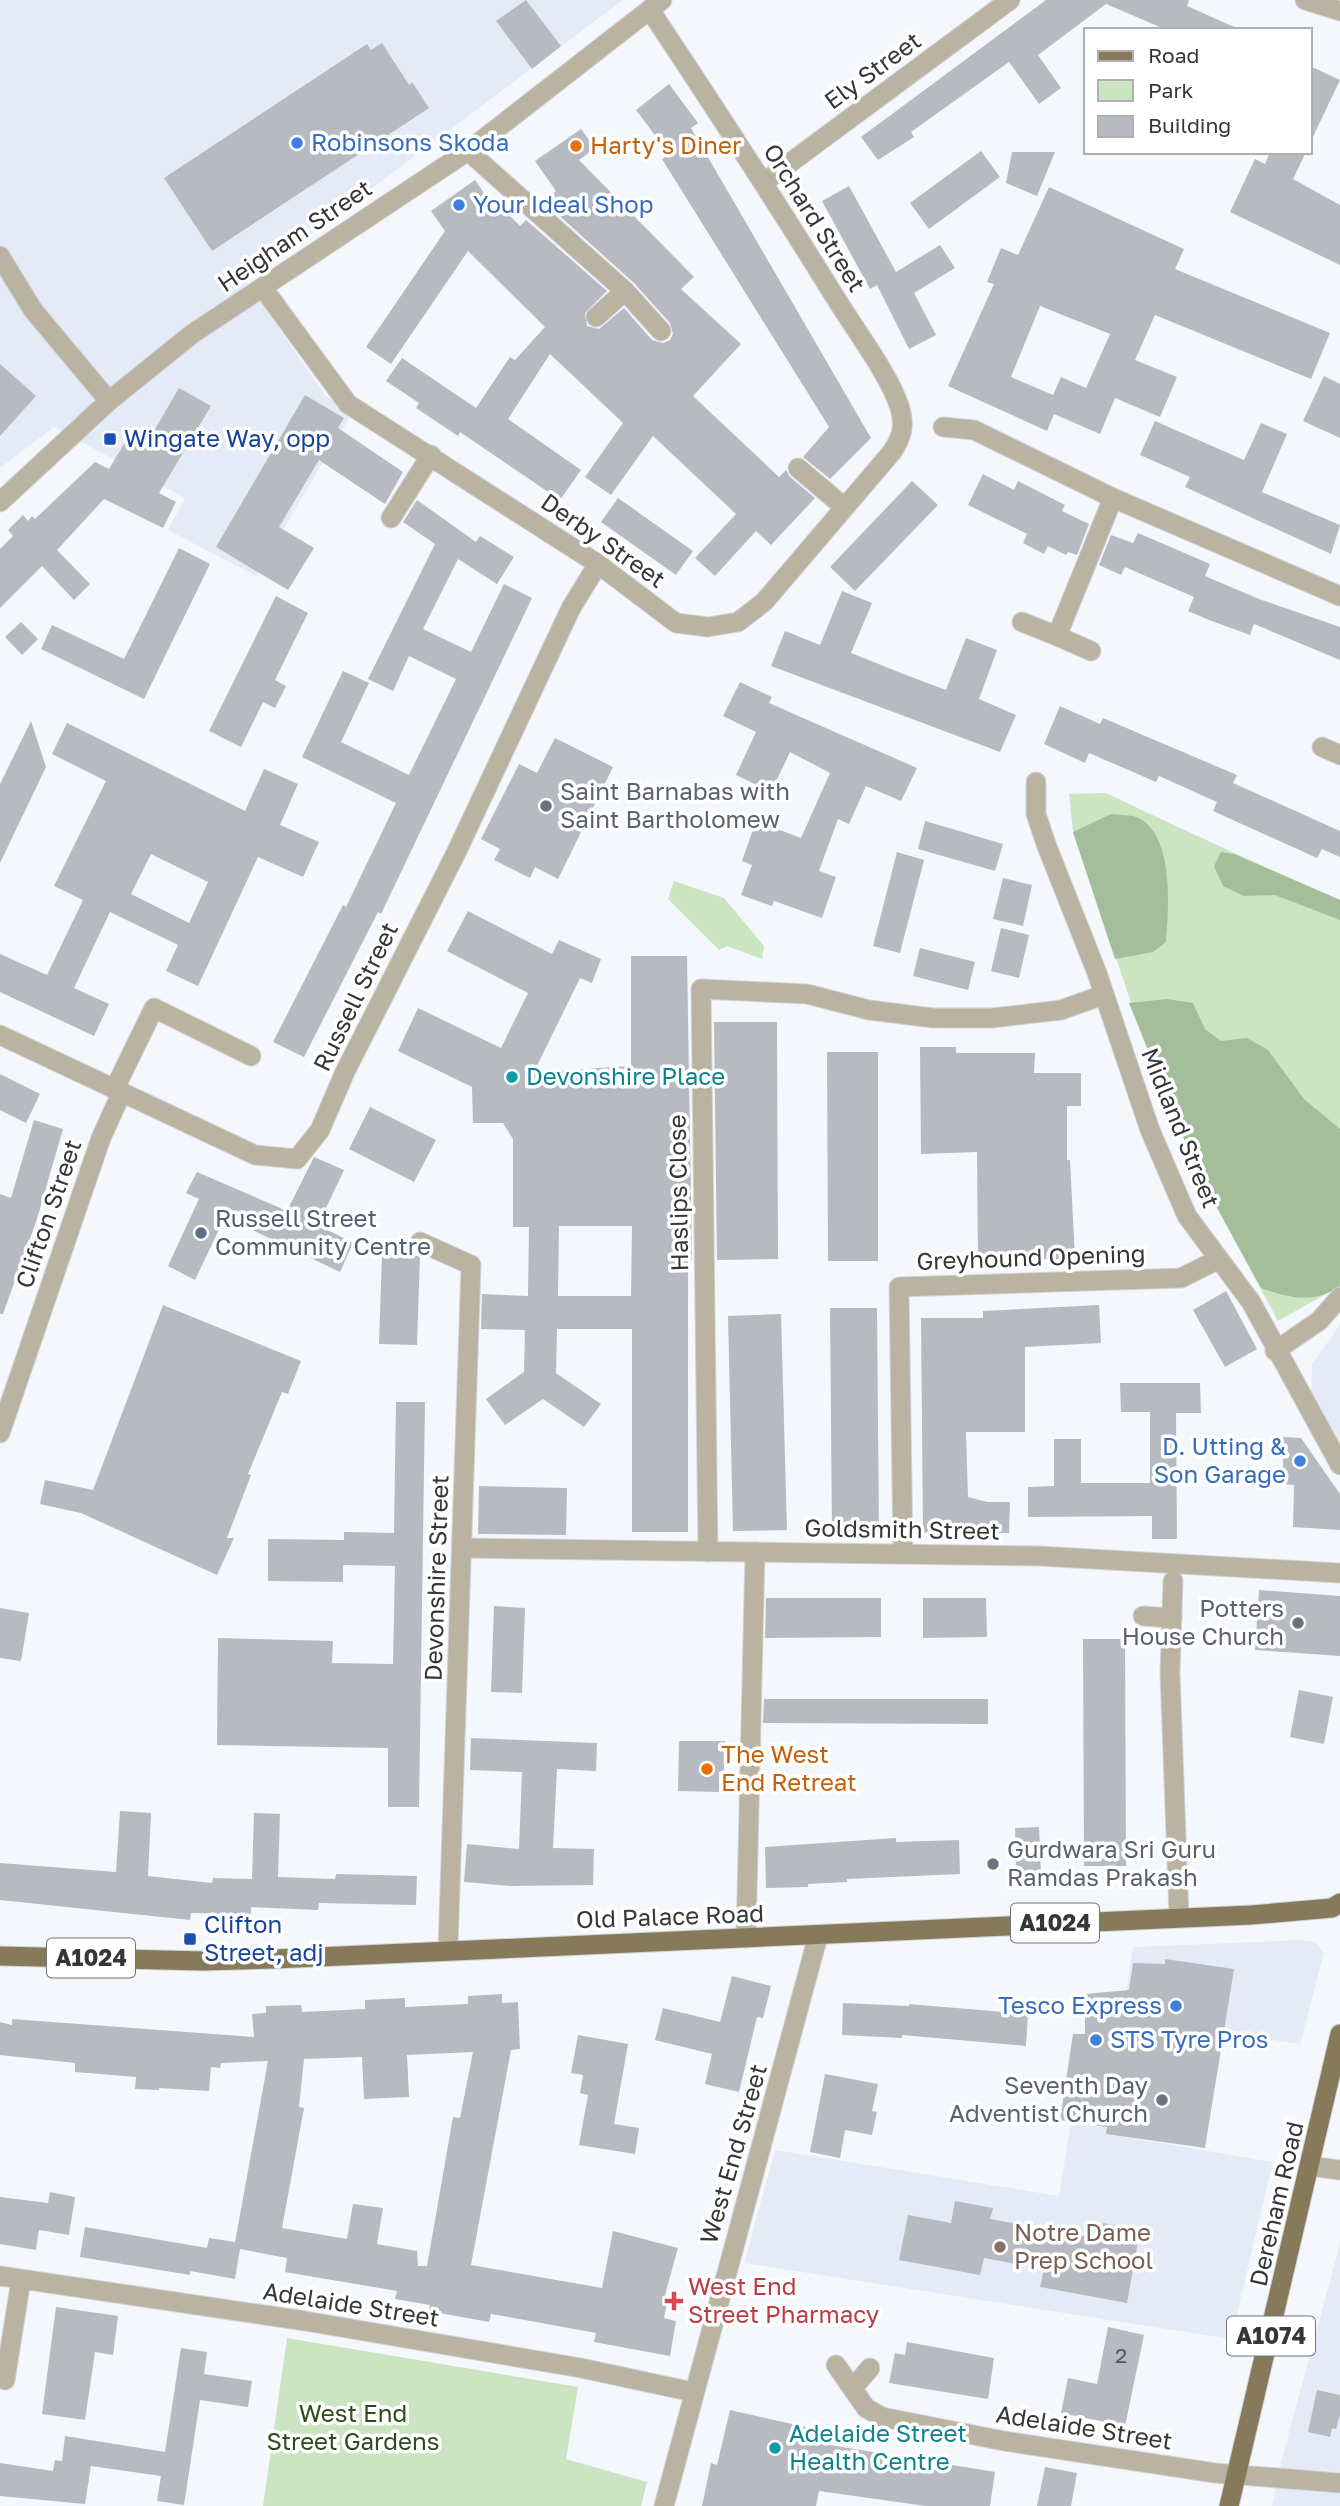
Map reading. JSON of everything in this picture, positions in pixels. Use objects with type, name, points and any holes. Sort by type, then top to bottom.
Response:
[{"type":"main road","name":"Old Palace Road","points":[[0,1956],[203,1961],[433,1952],[448,1948],[818,1937],[1305,1910],[1332,1908],[1340,1903]]},
{"type":"main road","name":"Dereham Road","points":[[1229,2506],[1340,2034]]},
{"type":"street","name":"Ely Street","points":[[764,182],[1010,0]]},
{"type":"street","points":[[1305,0],[1340,11]]},
{"type":"street","name":"Orchard Street","points":[[656,5],[878,367],[899,405],[903,423]]},
{"type":"street","name":"Heigham Street","points":[[0,502],[108,401],[191,334],[468,151],[656,5]]},
{"type":"street","points":[[468,151],[625,291],[661,331]]},
{"type":"street","points":[[0,256],[33,310],[108,401]]},
{"type":"street","name":"Derby Street","points":[[263,288],[348,404],[598,564],[676,623],[708,628],[738,622],[765,602],[892,452],[901,437],[903,423]]},
{"type":"street","points":[[596,317],[625,291]]},
{"type":"street","points":[[943,428],[974,430],[1114,498],[1340,596]]},
{"type":"street","points":[[391,518],[430,455]]},
{"type":"street","points":[[798,468],[844,507]]},
{"type":"street","points":[[1057,636],[1114,498]]},
{"type":"street","name":"Russell Street","points":[[0,1035],[255,1155],[297,1158],[320,1130],[345,1072],[456,853],[571,608],[598,564]]},
{"type":"street","points":[[1022,622],[1091,651]]},
{"type":"street","name":"Midland Street","points":[[1036,782],[1036,814],[1150,1130],[1187,1216],[1217,1260],[1251,1302],[1275,1351],[1340,1465]]},
{"type":"street","name":"Haslips Close","points":[[708,1552],[701,989],[807,994],[869,1010],[945,1018],[992,1018],[1061,1010],[1103,995]]},
{"type":"street","name":"Clifton Street","points":[[0,1433],[100,1138],[154,1008],[251,1056]]},
{"type":"street","name":"Devonshire Street","points":[[420,1242],[471,1265],[448,1948]]},
{"type":"street","name":"Greyhound Opening","points":[[903,1553],[899,1287],[1181,1278],[1217,1260]]},
{"type":"street","points":[[1275,1351],[1320,1321],[1340,1297]]},
{"type":"street","name":"Goldsmith Street","points":[[463,1548],[903,1553],[1174,1561],[1340,1573]]},
{"type":"street","points":[[746,1938],[755,1552]]},
{"type":"street","points":[[1172,1581],[1170,1673],[1179,1916]]},
{"type":"street","points":[[1143,1616],[1172,1618]]},
{"type":"street","name":"West End Street","points":[[664,2506],[818,1937]]},
{"type":"street","points":[[1310,2166],[1340,2170]]},
{"type":"street","name":"Adelaide Street","points":[[0,2276],[304,2321],[581,2368],[693,2392]]},
{"type":"street","points":[[5,2380],[20,2280]]},
{"type":"street","name":"Adelaide Street","points":[[836,2365],[866,2408],[882,2417],[1004,2441],[1238,2474],[1340,2483]]},
{"type":"street","points":[[853,2388],[870,2368]]},
{"type":"shaded area","points":[[0,0],[623,0],[306,238],[245,279],[325,395],[351,415],[256,576],[168,530],[185,498],[54,427],[0,468]]},
{"type":"shaded area","points":[[1340,1325],[1340,1462],[1311,1395],[1312,1364]]},
{"type":"shaded area","points":[[1301,1940],[1315,1942],[1324,1953],[1300,2044],[1122,2018],[1133,1947]]},
{"type":"shaded area","name":"Notre Dame Prep School","points":[[1071,2122],[1107,2127],[1106,2134],[1273,2162],[1231,2339],[744,2263],[775,2150],[1059,2196]]},
{"type":"shaded area","points":[[1340,2244],[1340,2506],[1272,2506],[1284,2451]]},
{"type":"green space","points":[[1106,793],[1340,900],[1340,1286],[1278,1321],[1197,1171],[1147,1049],[1073,832],[1069,794]]},
{"type":"green space","points":[[1111,814],[1133,816],[1147,824],[1156,836],[1163,852],[1168,891],[1166,942],[1153,952],[1115,959],[1073,832]]},
{"type":"green space","points":[[1221,852],[1234,854],[1340,900],[1340,920],[1275,895],[1244,896],[1223,886],[1214,866]]},
{"type":"green space","points":[[674,881],[724,898],[764,946],[762,959],[727,946],[719,950],[668,899]]},
{"type":"green space","points":[[1167,999],[1193,1003],[1205,1029],[1221,1041],[1247,1038],[1268,1050],[1304,1099],[1340,1129],[1340,1286],[1331,1292],[1302,1298],[1261,1288],[1197,1171],[1129,1003]]},
{"type":"green space","name":"West End Street Gardens","points":[[287,2338],[578,2387],[566,2459],[647,2482],[641,2506],[263,2506]]},
{"type":"building","points":[[526,0],[561,46],[532,69],[496,21]]},
{"type":"building","points":[[1046,0],[1189,0],[1187,6],[1236,28],[1162,28],[1106,4],[1038,55],[1061,88],[1039,104],[1009,62],[911,132],[914,137],[878,160],[861,137]]},
{"type":"building","name":"Robinsons Skoda","points":[[382,43],[409,85],[412,82],[429,108],[212,251],[164,178],[367,44],[371,50]]},
{"type":"building","points":[[1312,67],[1340,80],[1312,139]]},
{"type":"building","points":[[669,84],[698,123],[691,128],[871,438],[830,479],[803,457],[829,427],[662,159],[670,155],[636,110]]},
{"type":"building","points":[[581,129],[595,148],[579,160],[694,277],[681,289],[741,344],[693,396],[779,477],[786,470],[790,477],[815,498],[771,545],[756,531],[715,576],[695,558],[736,514],[653,436],[611,495],[585,477],[623,423],[550,354],[508,419],[581,470],[560,500],[460,432],[458,436],[416,408],[419,403],[386,381],[402,358],[476,408],[510,357],[515,360],[545,327],[468,251],[391,364],[366,347],[445,231],[431,211],[475,180],[498,214],[503,209],[520,226],[526,220],[607,291],[585,313],[587,326],[599,329],[624,308],[652,340],[663,343],[670,340],[673,334],[670,323],[634,283],[544,202],[556,191],[535,161]]},
{"type":"building","points":[[981,151],[1000,177],[929,229],[910,203]]},
{"type":"building","points":[[1012,152],[1055,152],[1037,196],[1006,183]]},
{"type":"building","points":[[1269,154],[1305,154],[1293,179],[1340,205],[1340,265],[1230,212],[1255,159],[1265,164]]},
{"type":"building","points":[[849,186],[896,272],[940,245],[955,268],[914,293],[936,335],[909,349],[877,285],[870,289],[822,201]]},
{"type":"building","points":[[1049,187],[1184,249],[1175,269],[1330,333],[1311,379],[1155,315],[1135,360],[1177,377],[1160,417],[1115,398],[1100,434],[1054,414],[1047,431],[948,386],[994,284],[987,282],[1001,248],[1018,255]],"holes":[[[1040,306],[1110,334],[1086,388],[1061,377],[1053,395],[1011,377]]]},
{"type":"building","points":[[0,364],[36,396],[0,436]]},
{"type":"building","points":[[1324,376],[1340,384],[1340,438],[1303,421]]},
{"type":"building","points":[[179,388],[211,406],[159,493],[176,502],[163,528],[104,499],[57,550],[90,584],[74,600],[42,566],[0,608],[0,549],[13,536],[8,530],[23,515],[28,521],[32,516],[35,519],[95,462],[109,469],[135,426],[151,436]]},
{"type":"building","points":[[305,395],[344,418],[338,428],[403,472],[385,504],[319,460],[279,527],[314,548],[288,590],[216,547]]},
{"type":"building","points":[[1155,421],[1244,460],[1261,423],[1287,434],[1262,492],[1340,525],[1331,554],[1185,487],[1190,477],[1140,455]]},
{"type":"building","points":[[983,474],[1014,490],[1018,481],[1065,505],[1062,511],[1089,524],[1077,555],[1068,552],[1066,555],[1048,546],[1044,554],[1023,543],[1027,534],[968,505]]},
{"type":"building","points":[[912,481],[938,505],[855,591],[830,567]]},
{"type":"building","points":[[618,498],[693,551],[676,575],[601,522]]},
{"type":"building","points":[[417,500],[476,542],[480,536],[514,557],[497,584],[458,559],[423,629],[471,652],[504,584],[532,598],[381,914],[378,912],[304,1057],[273,1042],[343,905],[346,907],[396,803],[302,757],[343,671],[369,683],[341,742],[409,775],[456,679],[409,656],[393,691],[368,679],[435,544],[403,522]]},
{"type":"building","points":[[1138,533],[1210,564],[1205,576],[1259,599],[1340,627],[1340,660],[1254,624],[1250,635],[1209,620],[1188,611],[1194,597],[1125,567],[1121,575],[1099,565],[1111,535],[1133,543]]},
{"type":"building","points":[[179,548],[210,564],[144,699],[41,649],[52,625],[124,659]]},
{"type":"building","points":[[842,591],[872,603],[851,653],[906,675],[946,690],[966,638],[997,650],[979,699],[1016,715],[1000,752],[771,666],[785,631],[820,645]]},
{"type":"building","points":[[276,596],[308,613],[275,680],[286,686],[275,708],[263,702],[241,747],[209,731]]},
{"type":"building","points":[[21,622],[38,639],[22,655],[5,637]]},
{"type":"building","points":[[740,682],[772,697],[769,703],[917,768],[901,801],[866,786],[849,824],[838,819],[819,871],[836,877],[822,918],[774,901],[772,906],[741,895],[752,865],[742,861],[756,821],[801,838],[830,773],[790,752],[771,792],[736,775],[756,732],[723,716]]},
{"type":"building","points":[[1060,706],[1100,724],[1103,718],[1237,775],[1233,783],[1340,831],[1340,857],[1322,849],[1317,858],[1213,811],[1217,802],[1159,776],[1156,782],[1089,753],[1085,763],[1044,744]]},
{"type":"building","points":[[31,721],[46,767],[0,863],[0,784]]},
{"type":"building","points":[[67,723],[245,811],[264,769],[298,784],[280,825],[319,842],[303,877],[258,857],[198,986],[166,971],[178,945],[110,912],[74,988],[109,1004],[94,1036],[0,992],[0,954],[47,975],[83,900],[54,886],[106,781],[52,754]],"holes":[[[151,854],[208,882],[189,923],[131,894]]]},
{"type":"building","name":"Saint Barnabas with Saint Bartholomew","points":[[555,738],[613,767],[558,879],[535,867],[530,878],[494,860],[500,849],[481,839],[519,764],[537,773]]},
{"type":"building","points":[[925,821],[1003,844],[995,871],[918,849]]},
{"type":"building","points":[[897,852],[924,860],[900,953],[873,946]]},
{"type":"building","points":[[1003,878],[1032,885],[1023,926],[993,919]]},
{"type":"building","points":[[468,911],[552,954],[559,940],[601,959],[592,983],[580,978],[534,1072],[631,1066],[631,956],[687,956],[692,1260],[688,1260],[688,1532],[632,1532],[632,1329],[557,1329],[556,1373],[601,1404],[584,1427],[543,1399],[505,1425],[486,1399],[524,1372],[525,1330],[481,1329],[482,1294],[528,1296],[529,1227],[513,1227],[513,1139],[503,1123],[473,1123],[472,1087],[398,1051],[418,1008],[501,1048],[528,993],[447,951]],"holes":[[[559,1226],[632,1226],[631,1296],[558,1296]]]},
{"type":"building","points":[[1001,928],[1029,935],[1019,978],[991,971]]},
{"type":"building","points":[[920,948],[975,962],[968,990],[913,976]]},
{"type":"building","points":[[714,1022],[777,1022],[778,1259],[717,1260]]},
{"type":"building","points":[[920,1047],[956,1047],[956,1053],[1035,1053],[1034,1073],[1081,1073],[1081,1106],[1067,1106],[1067,1160],[1070,1160],[1075,1259],[978,1260],[977,1152],[921,1154]]},
{"type":"building","points":[[827,1052],[878,1052],[878,1261],[828,1261]]},
{"type":"building","points":[[0,1074],[40,1094],[26,1123],[0,1110]]},
{"type":"building","points":[[370,1107],[436,1140],[414,1182],[349,1149]]},
{"type":"building","points":[[34,1120],[63,1129],[37,1219],[3,1314],[0,1314],[0,1194],[11,1198]]},
{"type":"building","points":[[314,1157],[344,1170],[318,1225],[353,1243],[340,1272],[225,1217],[195,1280],[168,1266],[199,1199],[186,1193],[197,1172],[287,1211]]},
{"type":"building","points":[[382,1255],[420,1256],[417,1345],[379,1344]]},
{"type":"building","points":[[1226,1291],[1257,1349],[1225,1367],[1193,1310]]},
{"type":"building","points":[[163,1305],[301,1361],[288,1394],[282,1392],[248,1474],[251,1475],[227,1538],[234,1538],[217,1575],[81,1513],[40,1504],[45,1480],[93,1490]]},
{"type":"building","points":[[1099,1305],[1101,1343],[1025,1347],[1025,1432],[966,1432],[968,1497],[987,1502],[1010,1502],[1009,1533],[923,1533],[921,1318],[983,1318],[983,1311]]},
{"type":"building","points":[[830,1308],[877,1308],[879,1534],[832,1534]]},
{"type":"building","points":[[781,1314],[787,1530],[733,1531],[728,1316]]},
{"type":"building","points":[[1120,1383],[1200,1383],[1201,1413],[1176,1413],[1177,1539],[1152,1539],[1152,1516],[1028,1517],[1028,1487],[1054,1486],[1054,1439],[1081,1439],[1081,1483],[1150,1483],[1150,1412],[1121,1412]]},
{"type":"building","points":[[396,1402],[425,1402],[419,1807],[388,1807],[388,1748],[217,1745],[218,1638],[333,1641],[332,1663],[393,1664],[395,1566],[343,1565],[343,1582],[268,1581],[268,1539],[344,1540],[344,1532],[394,1533]]},
{"type":"building","name":"D. Utting & Son Garage","points":[[1283,1437],[1301,1438],[1340,1494],[1340,1530],[1293,1527],[1294,1485],[1283,1484]]},
{"type":"building","points":[[479,1486],[567,1488],[566,1535],[478,1534]]},
{"type":"building","name":"Potters House Church","points":[[1259,1590],[1340,1596],[1340,1656],[1255,1650]]},
{"type":"building","points":[[766,1598],[881,1598],[881,1637],[765,1638]]},
{"type":"building","points":[[923,1598],[986,1598],[987,1637],[923,1638]]},
{"type":"building","points":[[494,1606],[525,1608],[522,1693],[491,1692]]},
{"type":"building","points":[[0,1608],[29,1613],[21,1661],[0,1658]]},
{"type":"building","points":[[1083,1639],[1125,1639],[1126,1866],[1084,1866]]},
{"type":"building","points":[[1299,1690],[1333,1697],[1324,1744],[1290,1737]]},
{"type":"building","points":[[764,1699],[988,1699],[988,1724],[763,1723]]},
{"type":"building","points":[[471,1738],[597,1743],[596,1771],[557,1769],[553,1848],[594,1849],[593,1885],[510,1886],[464,1882],[467,1844],[519,1849],[522,1772],[470,1770]]},
{"type":"building","name":"The West End Retreat","points":[[679,1741],[725,1741],[724,1772],[719,1772],[719,1792],[678,1791]]},
{"type":"building","points":[[120,1811],[151,1813],[148,1876],[212,1883],[213,1878],[252,1879],[254,1813],[280,1814],[278,1877],[335,1879],[336,1874],[417,1876],[416,1905],[319,1903],[318,1910],[251,1907],[251,1914],[191,1913],[190,1920],[0,1900],[0,1863],[116,1872]]},
{"type":"building","points":[[1039,1827],[1041,1874],[1016,1875],[1015,1828]]},
{"type":"building","points":[[896,1838],[896,1842],[959,1840],[960,1874],[847,1879],[847,1882],[808,1884],[808,1887],[766,1888],[765,1847]]},
{"type":"building","points":[[1165,1959],[1234,1969],[1205,2148],[1106,2134],[1107,2127],[1060,2120],[1073,2034],[1085,2034],[1085,1994],[1129,1990],[1133,1963],[1165,1964]]},
{"type":"building","points":[[732,1976],[771,1986],[763,2018],[757,2017],[739,2092],[705,2084],[712,2054],[655,2040],[663,2008],[720,2022]]},
{"type":"building","points":[[502,1994],[502,2003],[518,2002],[520,2049],[511,2050],[471,2265],[602,2288],[613,2231],[678,2248],[663,2302],[667,2302],[664,2318],[676,2321],[670,2356],[594,2342],[596,2333],[491,2314],[489,2322],[429,2311],[430,2305],[395,2299],[397,2291],[285,2272],[287,2258],[240,2249],[235,2279],[190,2271],[190,2275],[80,2257],[85,2227],[207,2248],[209,2238],[235,2242],[268,2061],[221,2063],[220,2068],[211,2067],[209,2091],[159,2090],[135,2089],[136,2077],[75,2072],[75,2063],[0,2055],[0,2022],[12,2025],[12,2019],[254,2037],[252,2014],[266,2013],[266,2006],[301,2005],[302,2012],[365,2009],[365,2000],[405,1998],[405,2007],[468,2004],[468,1996]],"holes":[[[473,2052],[460,2118],[453,2117],[427,2266],[418,2266],[417,2251],[377,2244],[383,2208],[353,2204],[347,2239],[282,2228],[304,2108],[299,2107],[304,2059],[362,2057],[364,2099],[409,2097],[407,2055]]]},
{"type":"building","points":[[843,2003],[909,2004],[1028,2014],[1026,2046],[902,2035],[902,2038],[842,2035]]},
{"type":"building","points":[[578,2035],[628,2044],[614,2124],[639,2128],[635,2154],[579,2145],[588,2095],[580,2093],[583,2075],[571,2073]]},
{"type":"building","points":[[825,2074],[878,2084],[872,2111],[877,2112],[872,2135],[845,2130],[840,2158],[810,2152]]},
{"type":"building","points":[[50,2192],[75,2197],[69,2235],[39,2230],[36,2250],[0,2244],[0,2197],[48,2203]]},
{"type":"building","points":[[955,2201],[993,2208],[990,2219],[1101,2239],[1103,2223],[1140,2230],[1127,2303],[1040,2287],[1044,2269],[984,2258],[980,2275],[899,2260],[908,2215],[951,2223]]},
{"type":"building","points":[[56,2307],[118,2316],[113,2355],[95,2352],[85,2420],[42,2414]]},
{"type":"building","points":[[1108,2327],[1144,2335],[1125,2426],[1061,2413],[1068,2378],[1097,2384]]},
{"type":"building","points":[[907,2342],[994,2358],[988,2399],[889,2383],[895,2353],[905,2355]]},
{"type":"building","points":[[181,2348],[207,2352],[204,2374],[252,2381],[248,2407],[200,2400],[184,2505],[157,2501],[161,2476],[91,2466],[85,2504],[0,2496],[0,2463],[53,2471],[55,2460],[62,2461],[65,2436],[165,2452]]},
{"type":"building","points":[[1317,2390],[1340,2395],[1340,2415],[1336,2429],[1332,2428],[1330,2437],[1308,2432]]},
{"type":"building","points":[[730,2410],[832,2433],[830,2445],[995,2472],[990,2506],[926,2506],[819,2491],[816,2506],[702,2506],[711,2463],[717,2465]]},
{"type":"building","points":[[1045,2467],[1077,2473],[1071,2506],[1037,2506]]},
{"type":"place","name":"Robinsons Skoda","points":[[297,143]]},
{"type":"place","name":"Harty's Diner","points":[[576,146]]},
{"type":"place","name":"Your Ideal Shop","points":[[459,205]]},
{"type":"place","name":"Wingate Way, opp","points":[[110,439]]},
{"type":"place","name":"Saint Barnabas with Saint Bartholomew","points":[[546,806]]},
{"type":"place","name":"Devonshire Place","points":[[512,1077]]},
{"type":"place","name":"Russell Street Community Centre","points":[[201,1233]]},
{"type":"place","name":"D. Utting & Son Garage","points":[[1300,1461]]},
{"type":"place","name":"Potters House Church","points":[[1298,1623]]},
{"type":"place","name":"The West End Retreat","points":[[707,1769]]},
{"type":"place","name":"Gurdwara Sri Guru Ramdas Prakash","points":[[993,1864]]},
{"type":"place","name":"Clifton Street, adj","points":[[190,1939]]},
{"type":"place","name":"Tesco Express","points":[[1176,2006]]},
{"type":"place","name":"STS Tyre Pros","points":[[1096,2040]]},
{"type":"place","name":"Seventh Day Adventist Church","points":[[1162,2100]]},
{"type":"place","name":"Notre Dame Prep School","points":[[1000,2247]]},
{"type":"place","name":"West End Street Pharmacy","points":[[674,2301]]},
{"type":"place","name":"Adelaide Street Health Centre","points":[[775,2448]]}]
